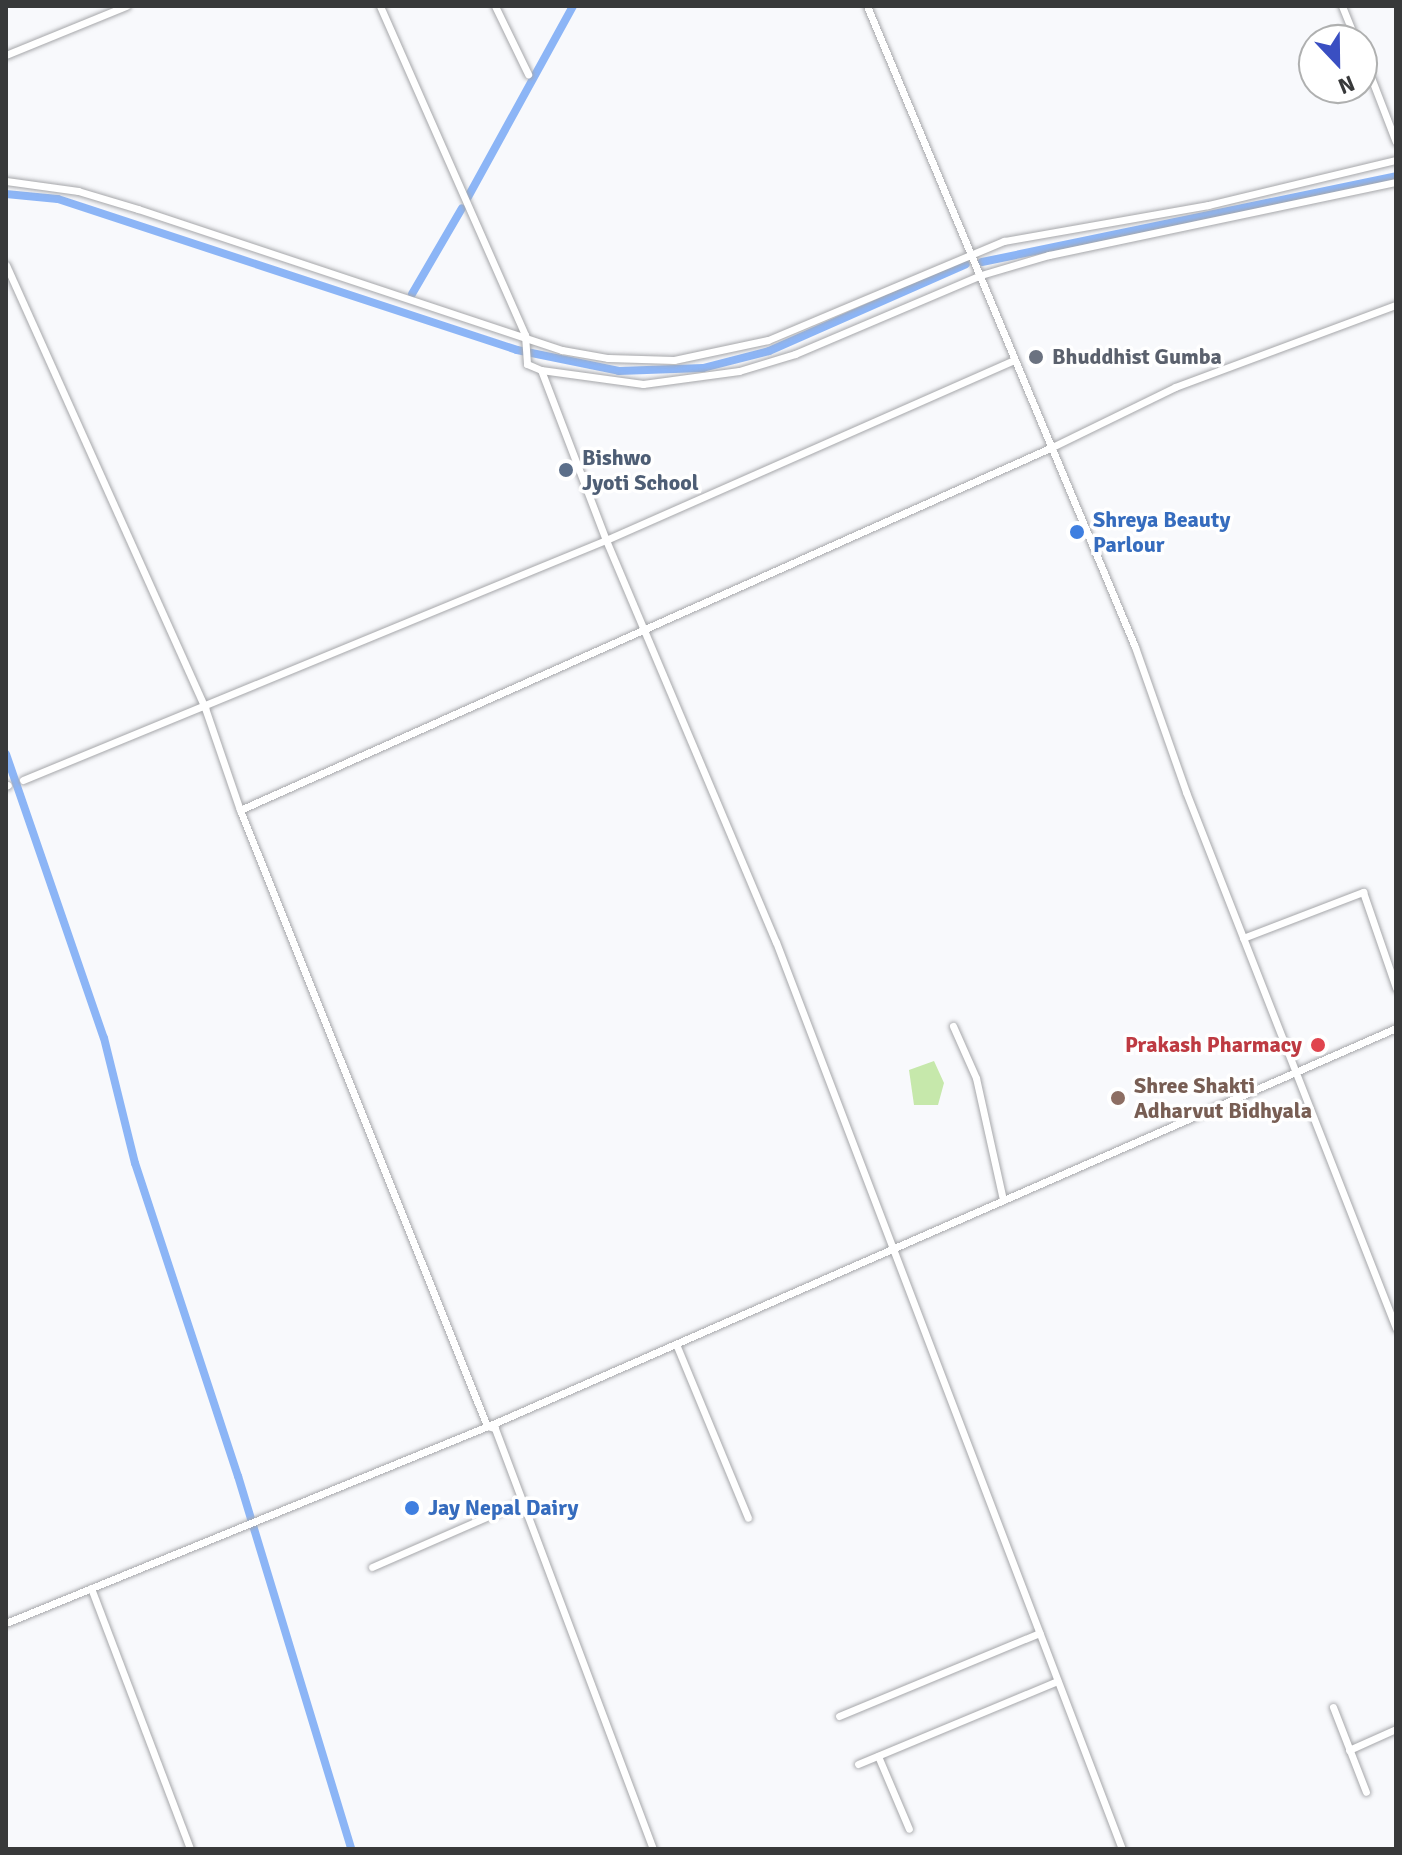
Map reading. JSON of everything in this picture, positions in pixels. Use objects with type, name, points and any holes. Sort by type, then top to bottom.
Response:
[{"type":"street","points":[[6,55],[126,6]]},
{"type":"street","points":[[380,6],[525,335],[527,364],[541,370],[643,384],[739,371],[795,354],[981,275],[1049,255],[1396,182]]},
{"type":"street","points":[[495,6],[528,74]]},
{"type":"street","points":[[867,6],[1135,647],[1243,938],[1396,1328]]},
{"type":"street","points":[[1378,95],[1396,142]]},
{"type":"street","points":[[6,181],[108,200],[525,335],[562,350],[608,358],[674,360],[724,353],[830,315],[969,253],[1004,241],[1208,205],[1396,160]]},
{"type":"street","points":[[6,265],[205,708],[240,810],[487,1426]]},
{"type":"street","points":[[240,810],[1050,448],[1175,387],[1396,305]]},
{"type":"street","points":[[23,780],[205,708],[606,540],[1014,360]]},
{"type":"street","points":[[541,370],[606,540],[776,942],[890,1250],[1122,1849]]},
{"type":"street","points":[[1243,938],[1363,892],[1396,988]]},
{"type":"street","points":[[953,1026],[976,1078],[1003,1200]]},
{"type":"street","points":[[6,1623],[236,1526],[487,1426],[1396,1028]]},
{"type":"street","points":[[676,1344],[748,1518]]},
{"type":"street","points":[[487,1426],[495,1428],[653,1849]]},
{"type":"street","points":[[372,1567],[523,1501]]},
{"type":"street","points":[[91,1588],[190,1849]]},
{"type":"street","points":[[839,1716],[1039,1633]]},
{"type":"street","points":[[858,1764],[1057,1681]]},
{"type":"street","points":[[1333,1707],[1366,1792]]},
{"type":"street","points":[[1349,1750],[1396,1729]]},
{"type":"street","points":[[878,1756],[909,1829]]},
{"type":"green space","points":[[934,1061],[944,1083],[938,1105],[914,1105],[909,1070]]},
{"type":"waterway","points":[[468,197],[573,6]]},
{"type":"waterway","points":[[982,262],[1396,176]]},
{"type":"waterway","points":[[6,194],[58,199],[517,350],[619,371],[703,368],[769,351],[966,264]]},
{"type":"waterway","points":[[412,294],[462,208]]},
{"type":"waterway","points":[[6,754],[104,1038],[135,1163],[238,1476],[351,1849]]},
{"type":"place","name":"Bhuddhist Gumba","points":[[1036,357]]},
{"type":"place","name":"Bishwo Jyoti School","points":[[566,470]]},
{"type":"place","name":"Shreya Beauty Parlour","points":[[1077,532]]},
{"type":"place","name":"Prakash Pharmacy","points":[[1318,1045]]},
{"type":"place","name":"Shree Shakti Adharvut Bidhyala","points":[[1118,1098]]},
{"type":"place","name":"Jay Nepal Dairy","points":[[412,1508]]}]
